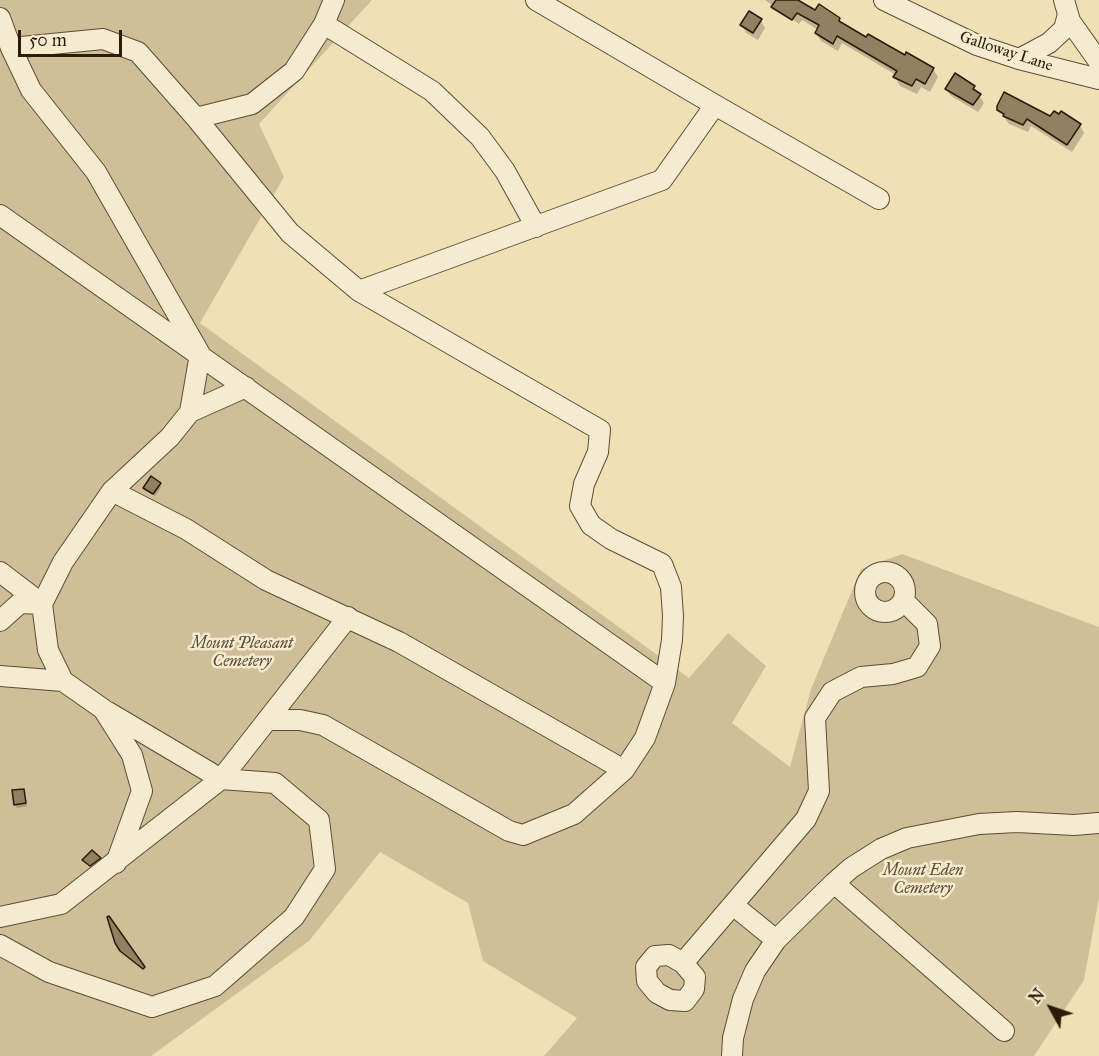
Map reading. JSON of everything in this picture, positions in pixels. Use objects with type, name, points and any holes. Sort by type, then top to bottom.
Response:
[{"type":"street","points":[[196,118],[252,104],[294,71],[324,24],[334,0]]},
{"type":"street","points":[[536,0],[879,199]]},
{"type":"street","name":"Galloway Lane","points":[[884,0],[977,45],[1019,59],[1099,79]]},
{"type":"street","points":[[1019,59],[1049,43],[1064,29],[1066,7]]},
{"type":"street","points":[[1066,7],[1070,21],[1099,62]]},
{"type":"street","points":[[0,18],[31,90],[96,172],[200,354],[190,412]]},
{"type":"street","points":[[324,24],[432,91],[455,113],[480,137],[504,171],[536,227]]},
{"type":"street","points":[[11,48],[103,39],[138,52],[196,118],[290,233],[358,291],[600,430],[598,452],[584,484],[580,506],[591,525],[598,530],[611,539],[662,564],[671,586],[674,616],[665,683],[645,738],[624,770],[574,813],[523,835],[509,831],[323,725],[300,720],[267,720]]},
{"type":"street","points":[[358,291],[662,180],[715,105]]},
{"type":"street","points":[[0,214],[665,683]]},
{"type":"street","points":[[0,945],[49,972],[152,1007],[215,986],[294,917],[325,869],[319,820],[275,783],[220,779],[103,709],[63,681],[48,650],[42,604],[63,562],[112,491],[170,437],[190,412],[246,387]]},
{"type":"street","points":[[112,491],[186,529],[266,580],[409,648],[624,770]]},
{"type":"street","points":[[0,572],[42,604]]},
{"type":"street","points":[[683,963],[807,819],[819,791],[815,718],[832,692],[861,677],[893,674],[917,667],[930,646],[927,624],[904,601]]},
{"type":"street","points":[[0,621],[20,603],[42,604]]},
{"type":"street","points":[[0,917],[61,904],[220,779],[348,617]]},
{"type":"street","points":[[0,676],[63,681]]},
{"type":"street","points":[[103,709],[132,755],[142,791],[116,863]]},
{"type":"street","points":[[732,1056],[733,1038],[743,999],[755,971],[776,940],[851,868],[881,849],[907,838],[979,824],[1099,823]]},
{"type":"street","points":[[834,883],[1004,1031]]},
{"type":"street","points":[[733,905],[776,940]]},
{"type":"green space","name":"Mount Pleasant Cemetery","points":[[0,0],[372,0],[259,124],[284,177],[200,323],[689,678],[728,633],[766,666],[732,723],[790,767],[811,689],[861,569],[902,554],[1099,627],[1099,898],[1084,980],[1034,1056],[544,1056],[577,1018],[483,961],[468,903],[380,852],[309,941],[151,1056],[0,1056]]},
{"type":"building","points":[[776,0],[798,0],[815,10],[819,4],[840,18],[839,21],[866,37],[868,34],[934,68],[925,84],[916,79],[912,86],[893,77],[897,71],[837,36],[833,44],[815,33],[819,25],[797,13],[792,20],[771,7]]},
{"type":"building","points":[[749,11],[762,19],[753,33],[740,25]]},
{"type":"building","points":[[955,73],[975,86],[973,89],[981,94],[973,105],[945,89]]},
{"type":"building","points":[[1004,92],[1050,116],[1054,111],[1059,114],[1061,111],[1081,124],[1067,145],[1027,119],[1023,125],[1003,116],[1004,114],[997,110],[997,106]]},
{"type":"building","points":[[151,476],[161,483],[153,494],[143,488]]},
{"type":"building","points":[[24,789],[26,803],[14,805],[12,790]]},
{"type":"building","points":[[92,850],[101,858],[90,866],[82,860]]},
{"type":"building","points":[[109,916],[145,967],[143,969],[120,951],[115,943],[107,917]]},
{"type":"park label","name":"Mount Eden Cemetery","points":[[923,880]]}]
